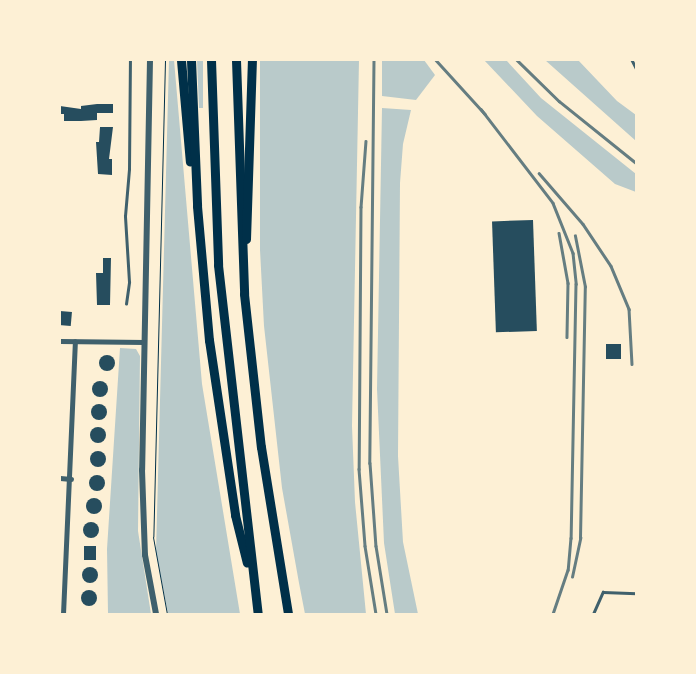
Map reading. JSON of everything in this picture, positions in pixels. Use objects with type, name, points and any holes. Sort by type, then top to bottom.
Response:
[{"type":"highway","points":[[181,60],[188,149],[222,439],[235,515],[258,614]]},
{"type":"highway","points":[[191,60],[196,206]]},
{"type":"highway","points":[[211,60],[218,265],[254,594]]},
{"type":"highway","points":[[236,60],[244,294],[260,438],[288,614]]},
{"type":"highway","points":[[244,294],[252,60]]},
{"type":"street","points":[[150,60],[144,342],[143,511],[147,569],[156,614]]},
{"type":"street","points":[[60,341],[144,342]]},
{"type":"street","points":[[63,614],[71,479],[75,341]]},
{"type":"street","points":[[60,478],[71,479]]},
{"type":"lane","points":[[126,304],[129,282],[125,216],[129,169],[130,60]]},
{"type":"lane","points":[[632,60],[636,68]]},
{"type":"lane","points":[[593,614],[603,592],[636,593]]},
{"type":"path","points":[[165,60],[153,537],[167,614]]},
{"type":"shaded area","points":[[169,60],[174,60],[202,384],[240,614],[168,614],[156,552]]},
{"type":"shaded area","points":[[197,60],[203,60],[203,108],[199,108]]},
{"type":"shaded area","points":[[260,60],[359,60],[352,426],[355,502],[366,614],[305,614],[299,583],[282,488],[264,326],[260,250]]},
{"type":"shaded area","points":[[382,60],[424,60],[435,75],[416,100],[382,96]]},
{"type":"shaded area","points":[[484,60],[506,60],[541,98],[636,174],[636,192],[615,184],[537,116]]},
{"type":"shaded area","points":[[545,60],[578,60],[617,101],[636,115],[636,141]]},
{"type":"shaded area","points":[[382,108],[411,110],[403,144],[400,183],[398,456],[403,542],[418,614],[395,614],[384,543],[377,389]]},
{"type":"shaded area","points":[[120,348],[136,349],[140,356],[138,531],[151,614],[108,614],[107,549]]},
{"type":"building","points":[[113,104],[113,113],[97,113],[97,120],[81,121],[64,121],[64,114],[60,114],[60,106],[81,109],[81,106]]},
{"type":"building","points":[[100,127],[113,127],[109,159],[112,159],[112,175],[98,174],[96,142],[99,142]]},
{"type":"building","points":[[533,220],[537,331],[496,332],[492,221]]},
{"type":"building","points":[[103,258],[111,258],[110,305],[97,305],[96,273],[103,273]]},
{"type":"building","points":[[60,311],[72,312],[71,326],[60,325]]},
{"type":"building","points":[[606,344],[621,344],[621,359],[606,359]]},
{"type":"building","points":[[107,355],[113,357],[115,363],[113,369],[107,371],[101,369],[99,363],[101,357]]},
{"type":"building","points":[[100,381],[106,383],[108,389],[106,395],[100,397],[94,395],[92,389],[94,383]]},
{"type":"building","points":[[96,404],[102,404],[107,409],[105,418],[96,420],[91,415],[91,409]]},
{"type":"building","points":[[98,427],[106,435],[98,443],[90,435]]},
{"type":"building","points":[[98,451],[106,459],[98,467],[90,459]]},
{"type":"building","points":[[97,475],[103,477],[105,483],[103,489],[97,491],[91,489],[89,483],[91,477]]},
{"type":"building","points":[[94,498],[102,506],[94,514],[86,506]]},
{"type":"building","points":[[91,522],[99,530],[91,538],[83,530]]},
{"type":"building","points":[[84,546],[96,546],[96,560],[84,560]]},
{"type":"building","points":[[90,567],[98,575],[90,583],[82,575]]},
{"type":"building","points":[[89,590],[97,598],[89,606],[81,598]]},
{"type":"railway","points":[[374,60],[370,463],[376,546],[387,614]]},
{"type":"railway","points":[[436,60],[485,114]]},
{"type":"railway","points":[[517,60],[559,101],[636,163]]},
{"type":"railway","points":[[481,109],[553,203],[573,253],[576,284],[571,538],[568,570],[553,614]]},
{"type":"railway","points":[[366,141],[361,207],[359,469],[365,546],[376,614]]},
{"type":"railway","points":[[539,173],[583,224],[611,266],[629,309],[632,364]]},
{"type":"railway","points":[[559,233],[568,283],[567,337]]},
{"type":"railway","points":[[572,577],[580,538],[585,287],[575,236]]}]
